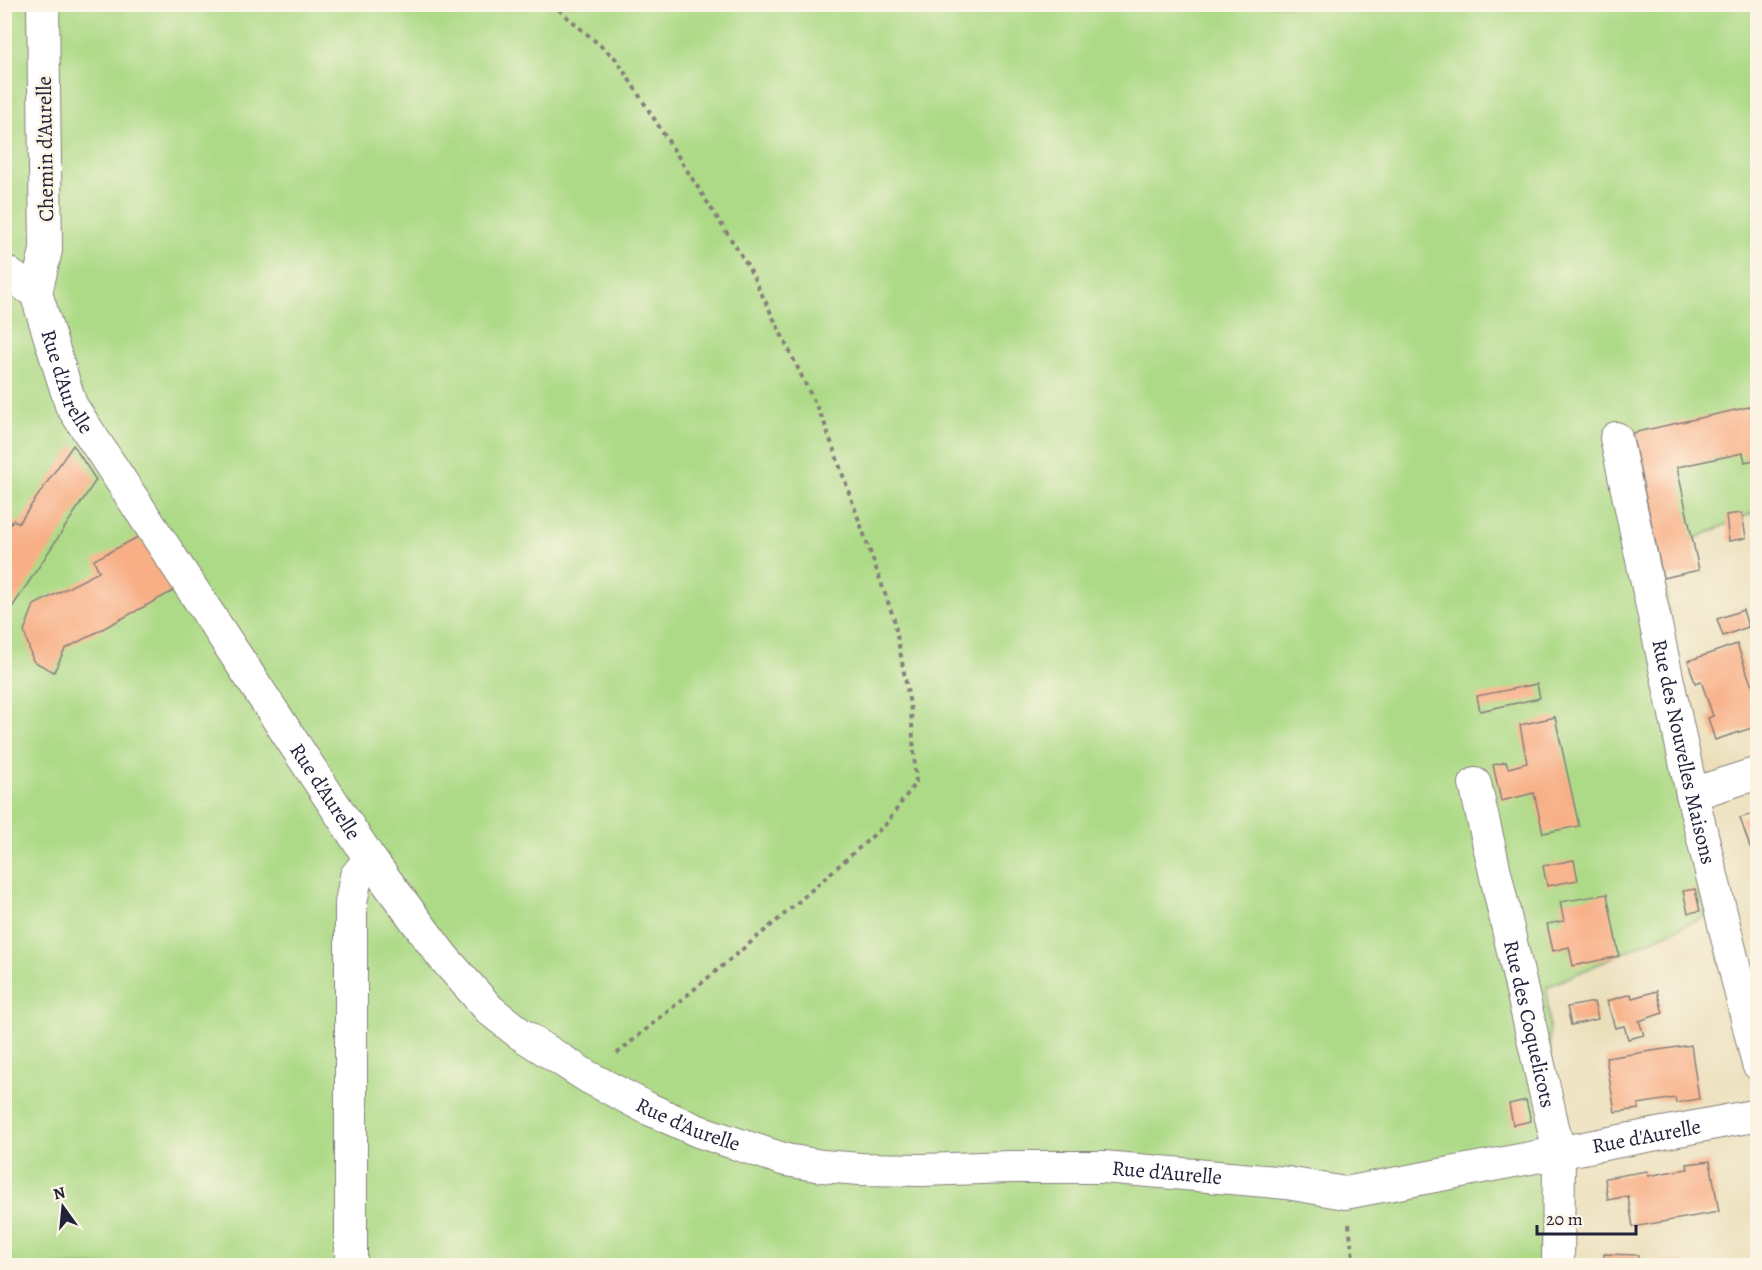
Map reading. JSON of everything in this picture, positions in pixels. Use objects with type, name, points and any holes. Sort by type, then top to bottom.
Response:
[{"type":"street","name":"Chemin d'Aurelle","points":[[36,293],[46,250],[43,4]]},
{"type":"street","points":[[4,271],[36,293]]},
{"type":"street","name":"Rue d'Aurelle","points":[[36,293],[71,405],[370,859],[443,957],[490,1010],[519,1033],[588,1077],[698,1131],[786,1160],[822,1166],[922,1170],[1103,1167],[1287,1183],[1345,1193],[1758,1115]]},
{"type":"street","name":"Rue des Nouvelles Maisons","points":[[1616,438],[1692,794],[1758,1064]]},
{"type":"street","points":[[1692,794],[1758,773]]},
{"type":"street","name":"Rue des Coquelicots","points":[[1475,784],[1559,1153],[1558,1266]]},
{"type":"street","points":[[351,1266],[351,903],[356,876],[370,859]]},
{"type":"path","points":[[552,4],[615,59],[622,69],[748,266],[824,422],[894,618],[911,710],[916,782],[886,824],[780,918],[588,1077]]},
{"type":"path","points":[[1345,1193],[1354,1266]]},
{"type":"green space","points":[[5,5],[1757,5],[1757,511],[1659,554],[1721,909],[1547,987],[1562,1265],[5,1266]]},
{"type":"building","points":[[1758,405],[1758,459],[1745,462],[1743,453],[1677,467],[1699,570],[1663,578],[1632,433]]},
{"type":"building","points":[[73,445],[96,480],[11,609],[4,605],[4,534],[13,520],[19,523]]},
{"type":"building","points":[[1742,513],[1746,538],[1729,541],[1726,515]]},
{"type":"building","points":[[138,537],[177,589],[65,649],[54,672],[33,661],[24,631],[34,605],[99,572],[94,560]]},
{"type":"building","points":[[1743,610],[1748,627],[1723,636],[1717,619]]},
{"type":"building","points":[[1737,644],[1751,684],[1758,681],[1758,726],[1715,740],[1708,718],[1713,716],[1701,681],[1695,683],[1688,661]]},
{"type":"building","points":[[1537,684],[1540,698],[1480,711],[1477,696]]},
{"type":"building","points":[[1555,717],[1579,826],[1543,833],[1534,793],[1501,801],[1493,765],[1506,762],[1508,768],[1527,763],[1520,725]]},
{"type":"building","points":[[1758,812],[1758,844],[1750,847],[1740,818]]},
{"type":"building","points":[[1574,860],[1578,880],[1547,886],[1543,866]]},
{"type":"building","points":[[1695,889],[1700,911],[1688,913],[1683,891]]},
{"type":"building","points":[[1607,894],[1619,956],[1573,966],[1569,947],[1553,951],[1547,924],[1564,921],[1560,902]]},
{"type":"building","points":[[1657,991],[1663,1013],[1639,1021],[1644,1035],[1628,1039],[1624,1026],[1615,1028],[1607,1001],[1631,994],[1632,998]]},
{"type":"building","points":[[1594,1002],[1598,1019],[1571,1025],[1567,1007]]},
{"type":"building","points":[[1691,1045],[1699,1099],[1676,1103],[1675,1098],[1638,1104],[1639,1109],[1615,1112],[1606,1058]]},
{"type":"building","points":[[1526,1100],[1531,1121],[1513,1125],[1509,1104]]},
{"type":"building","points":[[1710,1161],[1719,1212],[1633,1227],[1628,1196],[1608,1200],[1605,1178],[1647,1171],[1648,1176],[1688,1169],[1687,1164]]},
{"type":"building","points":[[1604,1254],[1638,1255],[1637,1266],[1604,1266]]},
{"type":"building","points":[[1646,1262],[1683,1262],[1683,1266],[1646,1266]]}]
